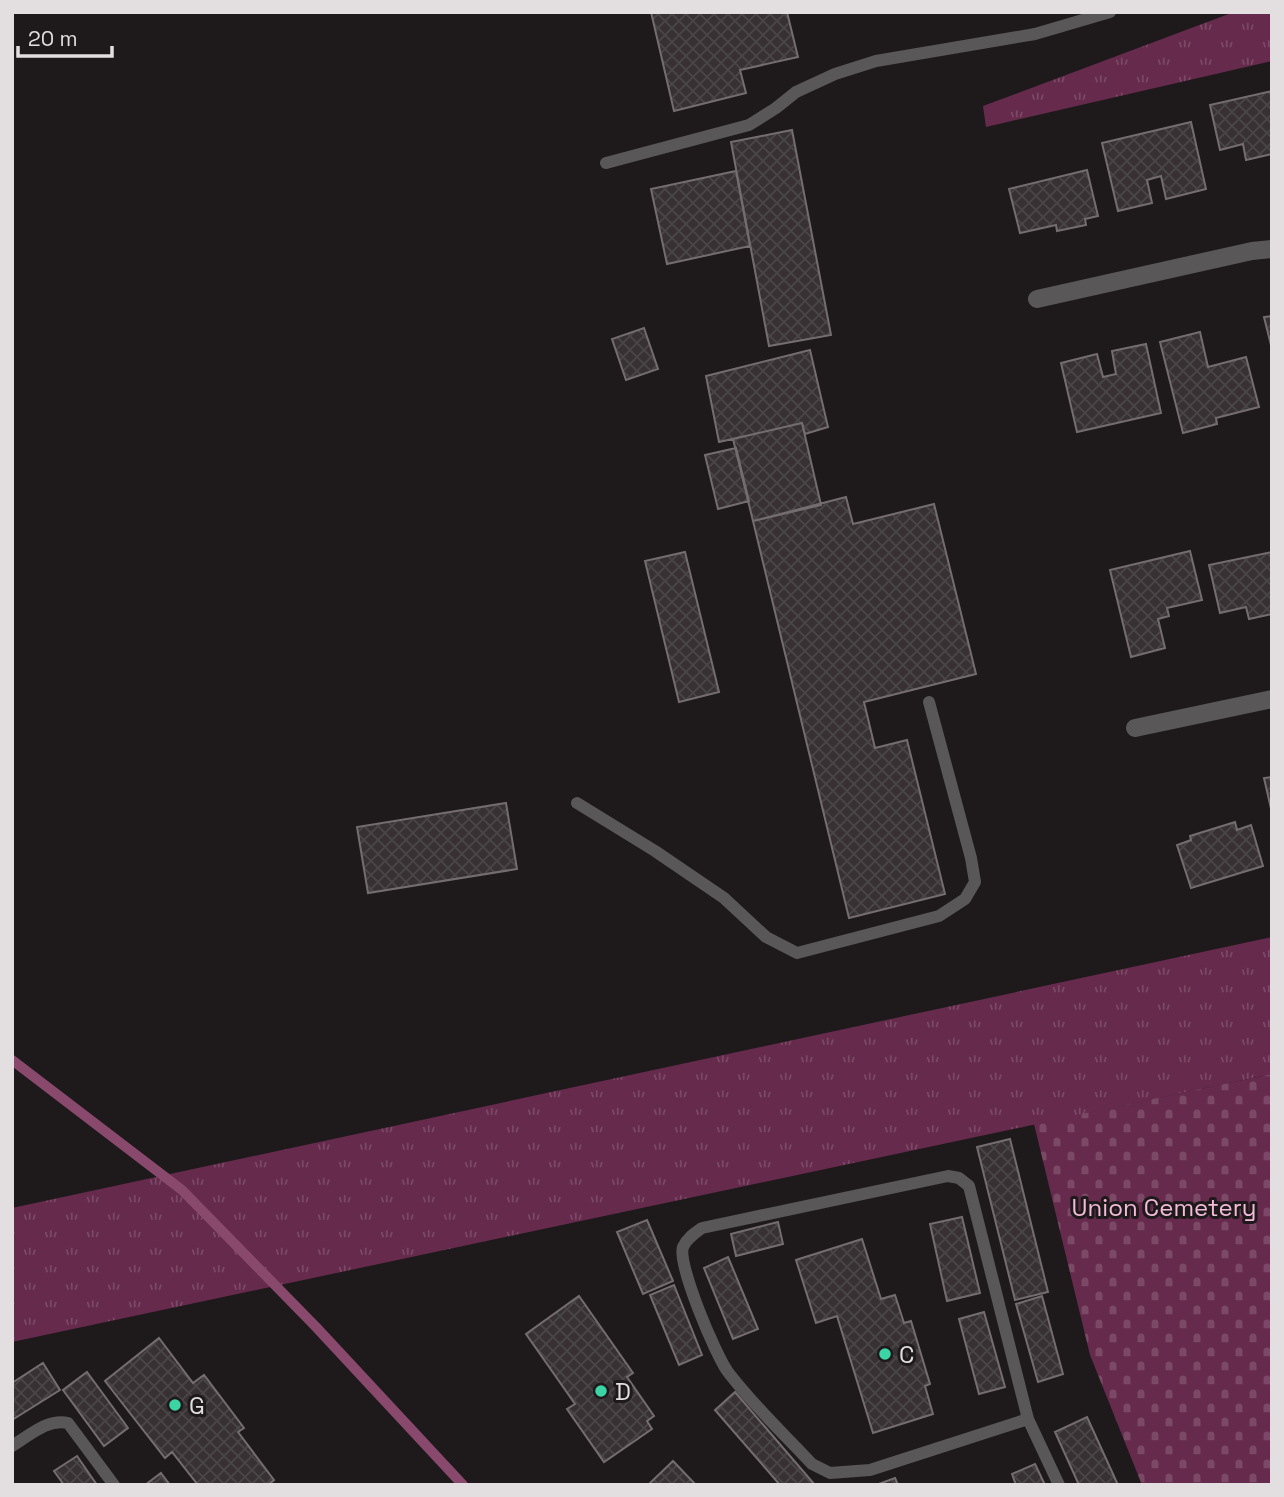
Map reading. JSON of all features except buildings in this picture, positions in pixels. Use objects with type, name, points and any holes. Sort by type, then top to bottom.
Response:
[{"type":"street","points":[[1037,299],[1252,251],[1272,249]]},
{"type":"street","points":[[1135,728],[1272,699]]},
{"type":"lane","points":[[607,163],[749,125],[796,92],[835,74],[876,61],[1035,34],[1110,12]]},
{"type":"lane","points":[[577,803],[724,898],[766,937],[797,953],[939,916],[965,899],[975,882],[929,702]]},
{"type":"lane","points":[[1028,1419],[870,1470],[830,1473],[812,1464],[727,1371],[715,1349],[683,1268],[682,1249],[690,1237],[702,1228],[948,1175],[959,1178],[969,1186],[1028,1419],[1059,1485]]},
{"type":"lane","points":[[12,1446],[46,1425],[60,1421],[68,1423],[114,1485]]},
{"type":"green space","points":[[1234,12],[1272,12],[1272,61],[986,127],[983,106]]},
{"type":"green space","points":[[1272,937],[1272,1074],[12,1342],[12,1208]]},
{"type":"green space","name":"Union Cemetery","points":[[1272,1074],[1272,1485],[1142,1485],[1090,1355],[1034,1124]]},
{"type":"waterway","points":[[12,1060],[182,1190],[316,1327],[463,1485]]},
{"type":"place","name":"C","points":[[885,1354]]},
{"type":"place","name":"D","points":[[601,1391]]},
{"type":"place","name":"G","points":[[175,1405]]}]
